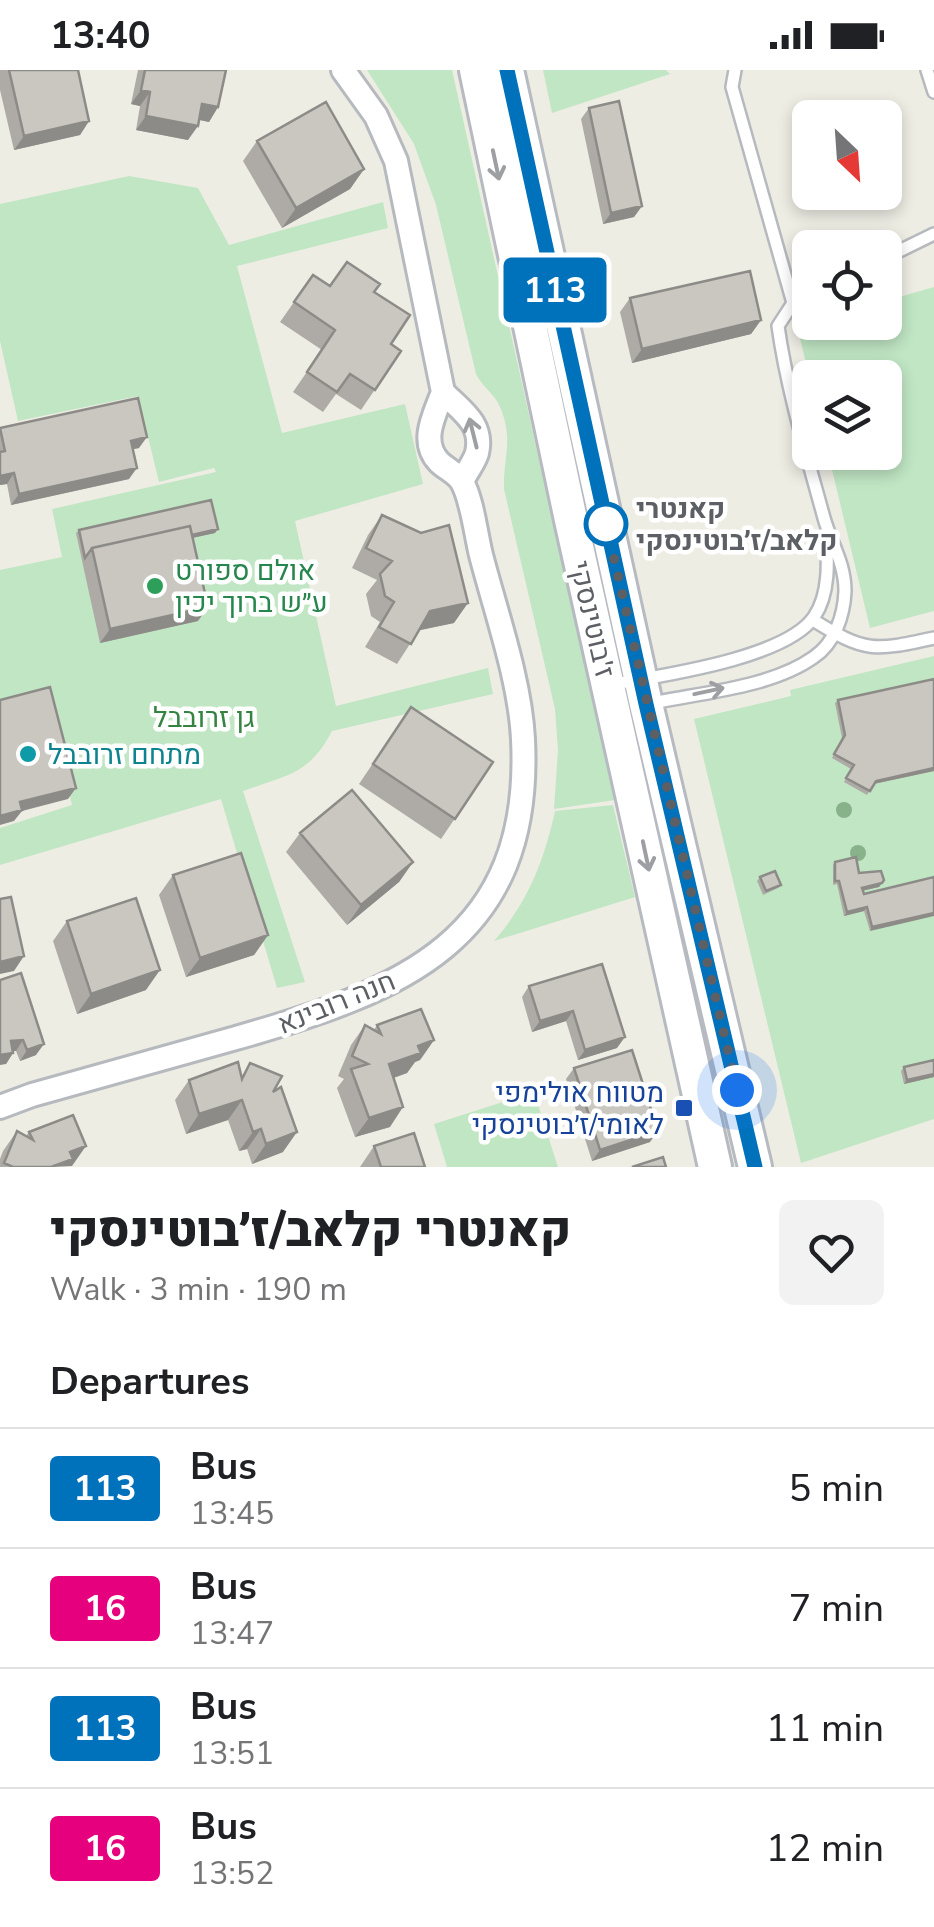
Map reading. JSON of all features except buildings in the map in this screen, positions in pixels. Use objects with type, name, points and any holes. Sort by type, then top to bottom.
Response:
[{"type":"main road","name":"ז'בוטינסקי","points":[[476,70],[714,1164]]},
{"type":"main road","name":"ז'בוטינסקי","points":[[507,70],[643,692],[755,1167]]},
{"type":"street","name":"חנה רובינא","points":[[0,1107],[347,1004],[390,984],[443,950],[478,914],[508,866],[521,808],[523,734],[462,482],[436,460],[430,441],[432,418],[442,392],[396,161],[382,126],[343,70]]},
{"type":"street","points":[[442,392],[472,419],[477,430],[478,451],[462,482]]},
{"type":"street","name":"חנה רובינא","points":[[0,1095],[32,1095]]},
{"type":"lane","points":[[735,70],[732,87],[792,296]]},
{"type":"lane","points":[[927,70],[934,92]]},
{"type":"lane","points":[[902,250],[934,234]]},
{"type":"lane","points":[[611,699],[768,679],[817,656],[841,620],[845,590],[842,563],[826,524],[781,348],[778,326],[792,306]]},
{"type":"lane","points":[[611,699],[768,650],[813,620],[828,568],[826,524]]},
{"type":"lane","points":[[813,620],[852,644],[881,649],[934,638]]},
{"type":"green space","points":[[367,70],[452,70],[615,800],[554,809],[558,750],[555,709],[504,489],[504,418],[498,402],[476,374],[436,205],[414,144]]},
{"type":"green space","points":[[543,70],[666,70],[670,74],[552,113]]},
{"type":"green space","name":"גן זרובבל","points":[[129,176],[198,188],[229,245],[383,202],[388,228],[237,266],[282,433],[405,404],[423,484],[295,521],[336,706],[488,668],[493,694],[332,731],[315,757],[295,772],[243,791],[305,982],[277,988],[221,799],[0,865],[0,828],[72,805],[44,690],[0,701],[0,570],[62,557],[52,509],[216,472],[214,468],[159,482],[138,396],[18,421],[0,341],[0,204]]},
{"type":"green space","points":[[934,287],[934,611],[870,628],[832,470],[902,470],[902,360],[805,360],[800,340],[902,340],[902,296]]},
{"type":"green space","points":[[934,656],[934,1119],[801,1163],[694,719],[791,696],[790,690]]},
{"type":"green space","points":[[613,805],[635,897],[494,941],[533,880],[555,811]]},
{"type":"green space","points":[[534,1092],[558,1167],[447,1167],[434,1124]]},
{"type":"bus line","name":"113","points":[[507,70],[646,704],[755,1167]]},
{"type":"place","name":"קאנטרי קלאב/ז׳בוטינסקי","points":[[606,524]]},
{"type":"place","name":"אולם ספורט ע״ש ברוך יכין","points":[[155,586]]},
{"type":"place","name":"מתחם זרובבל","points":[[28,754]]},
{"type":"place","name":"מטווח אולימפי לאומי/ז׳בוטינסקי","points":[[684,1108]]},
{"type":"route","points":[[606,524],[737,1090]]}]
